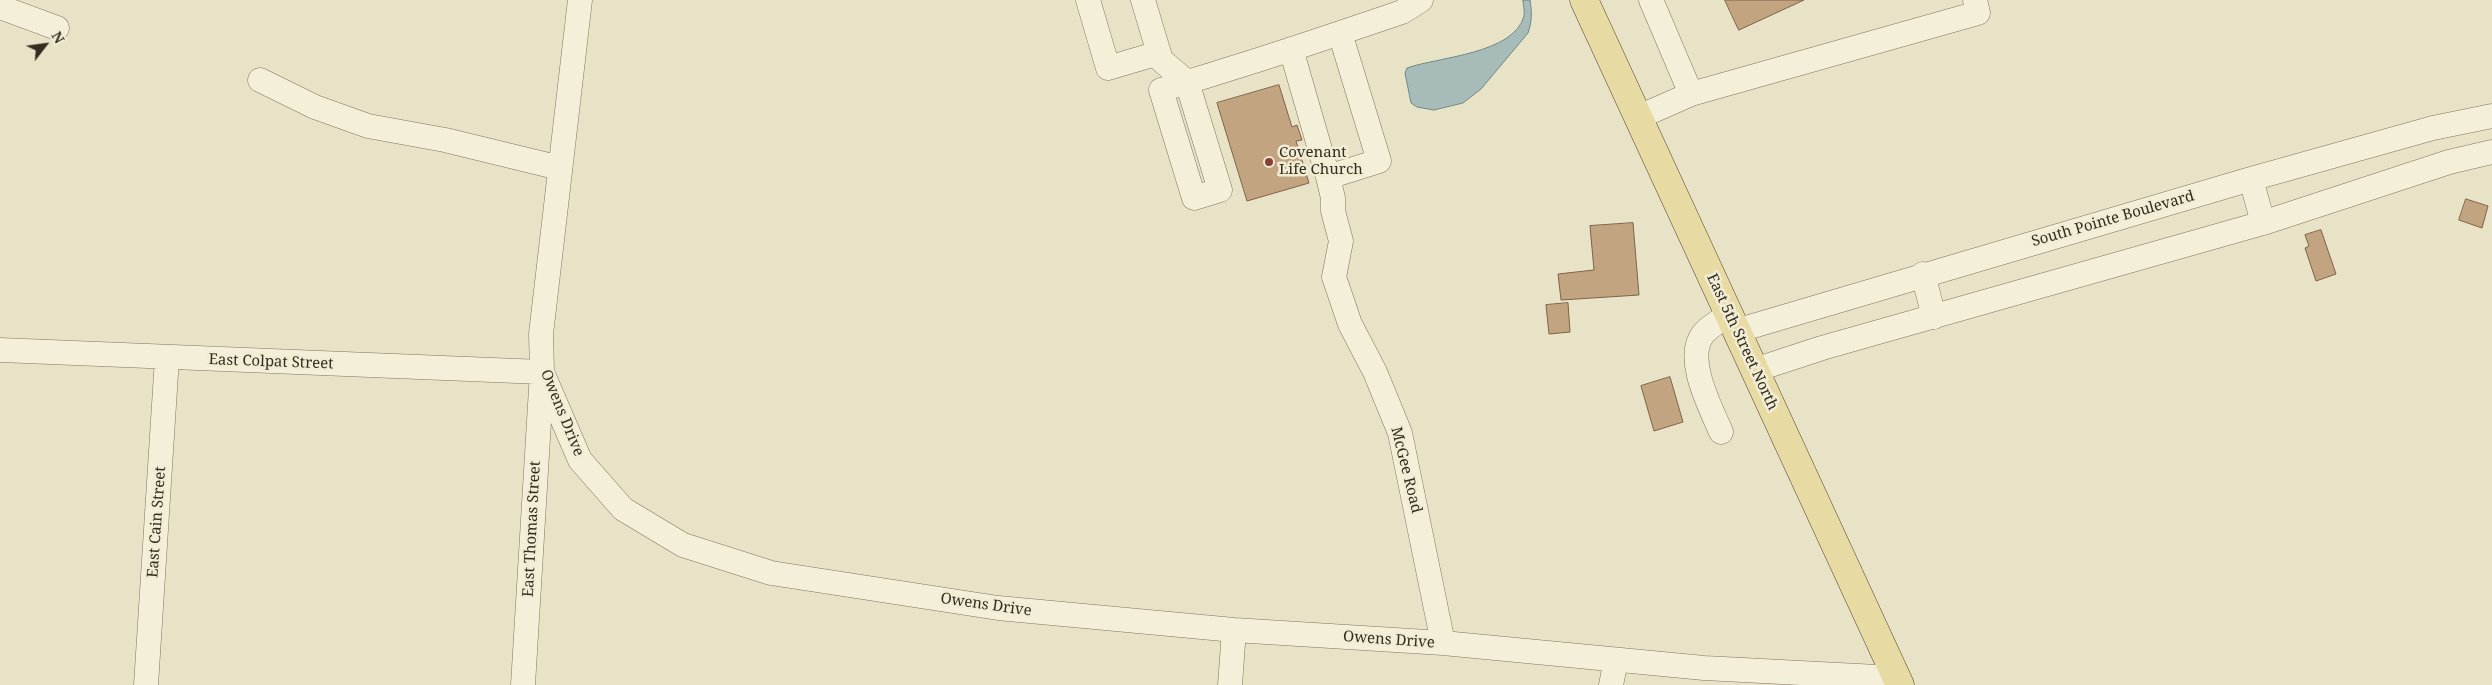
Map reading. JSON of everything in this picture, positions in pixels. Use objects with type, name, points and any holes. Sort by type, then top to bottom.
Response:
[{"type":"main road","name":"East 5th Street North","points":[[1584,0],[1899,682]]},
{"type":"street","name":"Owens Drive","points":[[580,0],[541,334],[542,372],[580,460],[623,509],[683,545],[771,573],[998,608],[1234,630],[1443,643],[1616,660],[1702,676],[1899,682]]},
{"type":"street","points":[[1088,0],[1108,68],[1159,53]]},
{"type":"street","points":[[1143,0],[1161,60],[1187,82],[1402,12],[1421,0]]},
{"type":"street","points":[[1651,0],[1691,94]]},
{"type":"street","points":[[1639,117],[1691,94],[1978,12],[1975,0]]},
{"type":"street","points":[[0,7],[57,28]]},
{"type":"street","points":[[1291,49],[1328,177],[1379,161],[1340,33]]},
{"type":"street","points":[[260,80],[315,107],[368,126],[445,140],[560,168]]},
{"type":"street","name":"South Pointe Boulevard","points":[[1721,432],[1700,379],[1696,358],[1703,334],[1732,323],[1923,274],[2433,128],[2492,116]]},
{"type":"street","points":[[1755,370],[1822,348],[2263,223],[2449,162],[2492,152]]},
{"type":"street","name":"McGee Road","points":[[1328,177],[1333,198],[1333,212],[1341,241],[1334,277],[1350,324],[1375,372],[1400,433],[1443,643]]},
{"type":"street","points":[[2251,179],[2263,223]]},
{"type":"street","points":[[1923,274],[1934,317]]},
{"type":"street","name":"East Colpat Street","points":[[0,350],[542,372]]},
{"type":"street","name":"East Cain Street","points":[[146,685],[167,358]]},
{"type":"street","name":"East Thomas Street","points":[[523,685],[542,372]]},
{"type":"street","points":[[1230,685],[1234,630]]},
{"type":"street","points":[[1611,685],[1616,660]]},
{"type":"shaded area","points":[[1523,0],[1530,0],[1531,17],[1528,33],[1481,89],[1463,103],[1434,110],[1417,107],[1411,103],[1405,73],[1407,68],[1473,52],[1506,39],[1517,29],[1524,16]]},
{"type":"building","points":[[1725,0],[1804,0],[1739,30]]},
{"type":"building","name":"Covenant Life Church","points":[[1279,85],[1292,127],[1297,125],[1302,140],[1296,141],[1309,183],[1247,201],[1217,103]]},
{"type":"building","points":[[2466,199],[2488,206],[2482,228],[2459,220]]},
{"type":"building","points":[[1633,223],[1639,295],[1561,300],[1558,274],[1594,270],[1590,226]]},
{"type":"building","points":[[2321,230],[2336,274],[2316,281],[2305,248],[2309,246],[2305,235]]},
{"type":"building","points":[[1568,303],[1570,332],[1549,334],[1546,305]]},
{"type":"building","points":[[1670,377],[1683,422],[1654,431],[1641,386]]},
{"type":"place","name":"Covenant Life Church","points":[[1269,162]]}]
